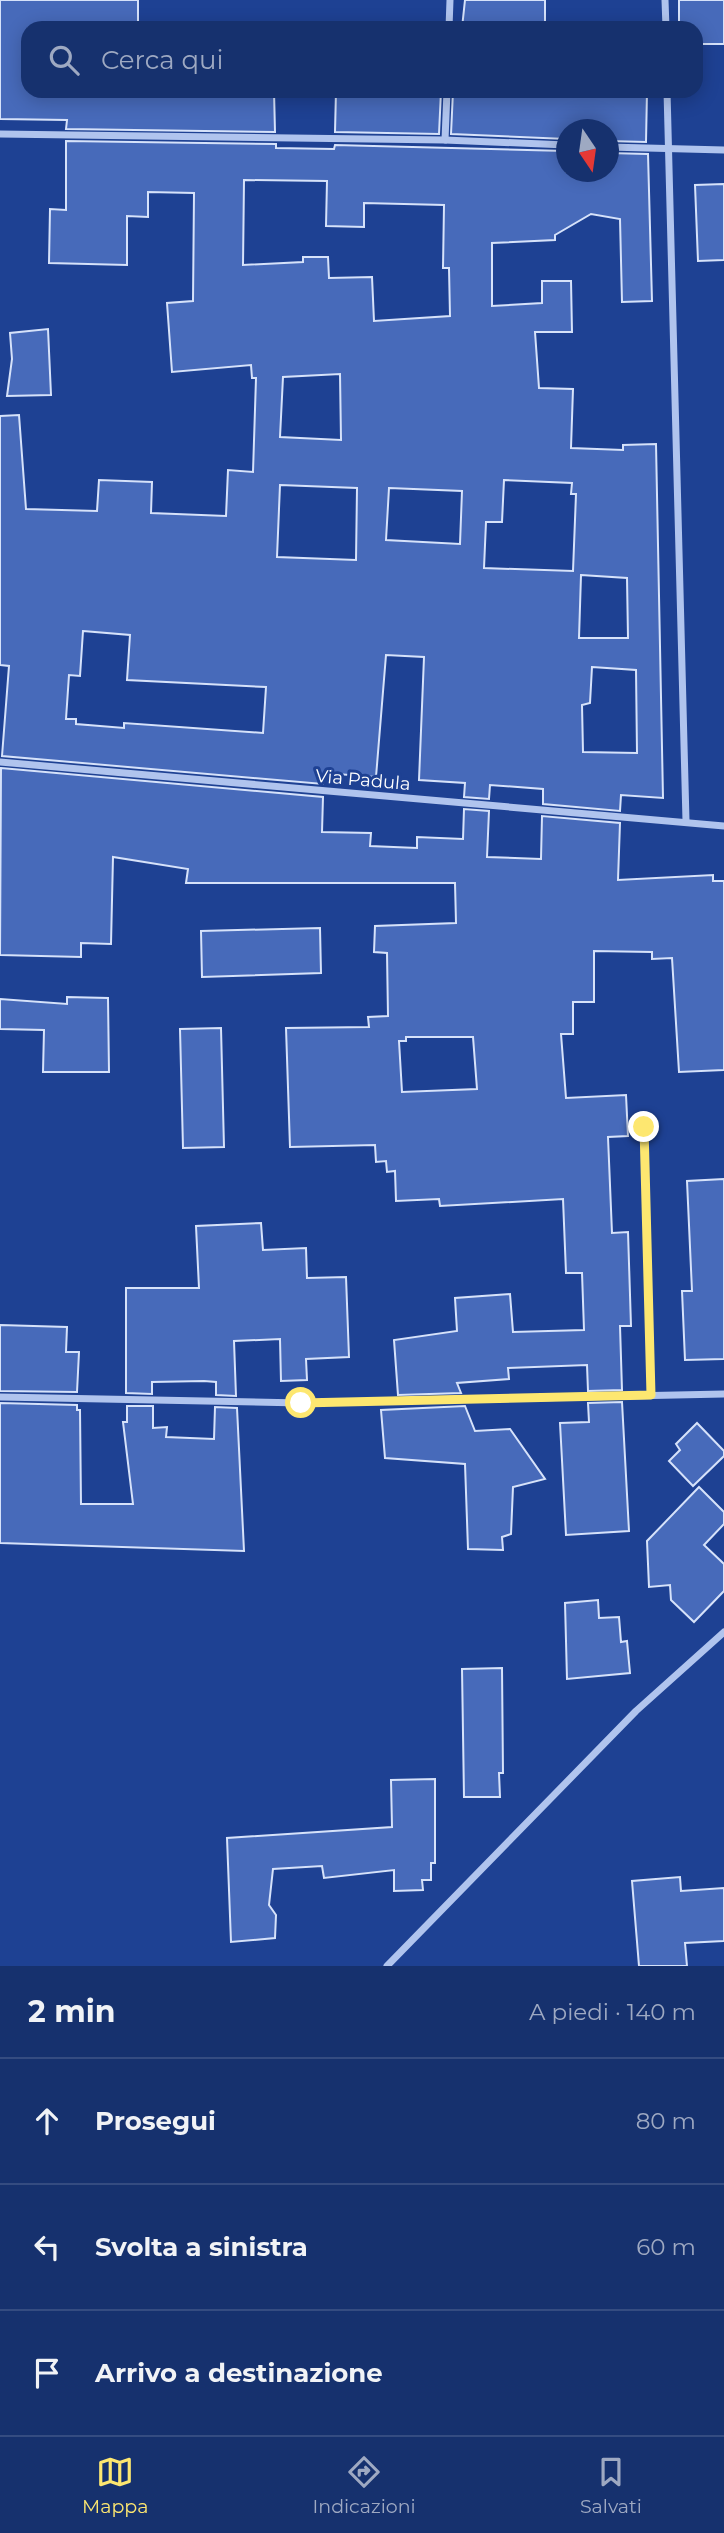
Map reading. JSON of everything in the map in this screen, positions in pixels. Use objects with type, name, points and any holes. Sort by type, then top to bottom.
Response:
[{"type":"street","points":[[449,21],[450,0]]},
{"type":"street","points":[[665,0],[666,21]]},
{"type":"street","points":[[445,140],[447,98]]},
{"type":"street","points":[[667,98],[686,821]]},
{"type":"street","points":[[0,134],[445,140],[556,145]]},
{"type":"street","points":[[619,148],[724,150]]},
{"type":"street","name":"Via Padula","points":[[0,762],[428,802],[724,826]]},
{"type":"street","points":[[0,1398],[301,1403],[724,1394]]},
{"type":"street","points":[[387,1966],[636,1711],[724,1632]]},
{"type":"lane","points":[[644,1127],[651,1395]]},
{"type":"building","points":[[0,0],[138,0],[138,21],[21,21],[21,98],[274,98],[275,132],[66,129],[67,120],[0,119]]},
{"type":"building","points":[[465,0],[545,0],[545,21],[463,21]]},
{"type":"building","points":[[679,0],[724,0],[724,44],[703,44],[703,21],[679,21]]},
{"type":"building","points":[[336,98],[441,98],[439,134],[335,132]]},
{"type":"building","points":[[453,98],[647,98],[646,142],[619,141],[619,119],[556,119],[556,139],[451,134]]},
{"type":"building","points":[[66,141],[276,144],[276,148],[334,149],[335,145],[556,151],[556,182],[619,182],[619,153],[648,154],[652,301],[622,302],[620,219],[591,214],[555,235],[555,240],[492,243],[492,306],[542,303],[542,281],[571,281],[572,332],[535,332],[539,388],[573,389],[571,448],[623,450],[623,445],[656,444],[663,798],[621,795],[620,811],[543,804],[543,789],[490,785],[489,799],[464,797],[465,783],[419,780],[424,657],[386,655],[376,777],[324,773],[323,784],[2,756],[9,666],[0,665],[0,416],[19,415],[26,509],[97,511],[99,480],[152,482],[151,513],[226,516],[228,470],[253,472],[256,378],[252,378],[251,365],[172,372],[167,303],[193,301],[194,193],[148,192],[148,217],[127,216],[127,265],[49,263],[50,209],[66,210]],"holes":[[[244,180],[327,181],[326,226],[364,227],[364,203],[444,205],[443,268],[449,268],[450,316],[374,321],[372,277],[329,278],[328,257],[303,257],[303,262],[243,265]],[[340,374],[341,440],[280,437],[283,377]],[[504,480],[572,483],[571,494],[576,494],[573,571],[484,568],[486,522],[502,522]],[[280,485],[357,488],[356,560],[277,557]],[[389,488],[462,491],[460,544],[386,540]],[[581,575],[627,578],[628,638],[579,638]],[[83,631],[130,635],[127,680],[266,687],[263,733],[124,723],[124,728],[76,724],[76,719],[66,719],[69,675],[80,676]],[[592,667],[636,670],[637,753],[583,752],[582,705],[590,703]]]},
{"type":"building","points":[[724,184],[724,260],[698,261],[695,185]]},
{"type":"building","points":[[48,329],[51,395],[7,396],[12,359],[10,333]]},
{"type":"building","points":[[1,768],[323,797],[322,832],[371,833],[370,846],[417,848],[417,837],[463,839],[464,809],[489,811],[487,857],[541,859],[542,816],[620,823],[618,880],[713,875],[713,881],[724,881],[724,1070],[679,1072],[672,958],[652,959],[652,952],[594,951],[594,1002],[573,1002],[573,1034],[561,1034],[566,1098],[626,1095],[628,1136],[608,1137],[612,1233],[628,1232],[631,1326],[620,1326],[622,1390],[588,1391],[587,1365],[508,1368],[509,1379],[457,1383],[461,1393],[398,1395],[394,1340],[457,1331],[455,1298],[510,1294],[513,1332],[584,1330],[582,1273],[566,1273],[563,1199],[440,1206],[439,1199],[396,1201],[395,1171],[387,1172],[386,1161],[376,1162],[375,1145],[290,1147],[286,1028],[369,1027],[368,1017],[388,1016],[387,953],[374,952],[375,926],[456,923],[455,883],[186,883],[188,869],[113,857],[111,944],[81,943],[81,957],[0,955]],"holes":[[[406,1037],[473,1037],[477,1089],[402,1092],[399,1041],[406,1041]]]},
{"type":"building","points":[[320,928],[321,973],[202,977],[201,931]]},
{"type":"building","points":[[67,997],[108,998],[109,1072],[43,1072],[44,1030],[0,1029],[0,999],[67,1004]]},
{"type":"building","points":[[221,1028],[224,1147],[183,1148],[180,1029]]},
{"type":"building","points":[[724,1179],[724,1359],[685,1360],[682,1291],[692,1291],[687,1181]]},
{"type":"building","points":[[261,1223],[263,1250],[306,1248],[307,1278],[346,1277],[349,1357],[306,1359],[307,1380],[281,1381],[280,1339],[234,1341],[236,1396],[216,1395],[216,1382],[204,1381],[152,1382],[152,1394],[126,1393],[126,1288],[199,1288],[196,1226]]},
{"type":"building","points":[[0,1325],[67,1327],[66,1352],[79,1352],[77,1392],[0,1391]]},
{"type":"building","points":[[622,1402],[629,1531],[566,1535],[560,1423],[589,1422],[588,1403]]},
{"type":"building","points":[[0,1403],[77,1405],[77,1410],[80,1410],[81,1504],[133,1504],[123,1422],[127,1422],[127,1406],[153,1406],[153,1428],[167,1427],[166,1437],[214,1439],[215,1407],[237,1408],[244,1551],[0,1543]]},
{"type":"building","points":[[465,1406],[475,1431],[510,1429],[545,1479],[513,1487],[511,1534],[502,1537],[503,1550],[468,1549],[465,1464],[385,1458],[381,1410]]},
{"type":"building","points":[[697,1423],[724,1451],[724,1456],[693,1486],[669,1461],[680,1450],[676,1444]]},
{"type":"building","points":[[699,1487],[724,1512],[724,1524],[704,1545],[724,1564],[724,1591],[694,1622],[671,1600],[670,1585],[649,1587],[647,1541]]},
{"type":"building","points":[[598,1600],[599,1618],[619,1617],[621,1642],[627,1641],[630,1673],[567,1679],[565,1603]]},
{"type":"building","points":[[502,1668],[503,1773],[499,1773],[500,1797],[464,1797],[462,1669]]},
{"type":"building","points":[[435,1779],[435,1863],[431,1863],[431,1880],[422,1880],[423,1890],[394,1891],[394,1870],[324,1878],[322,1866],[273,1869],[269,1905],[276,1915],[275,1938],[231,1942],[227,1838],[392,1827],[391,1780]]},
{"type":"building","points":[[680,1877],[681,1891],[724,1888],[724,1941],[685,1943],[687,1966],[639,1966],[632,1881]]},
{"type":"route","points":[[301,1403],[651,1395],[644,1127]]}]
